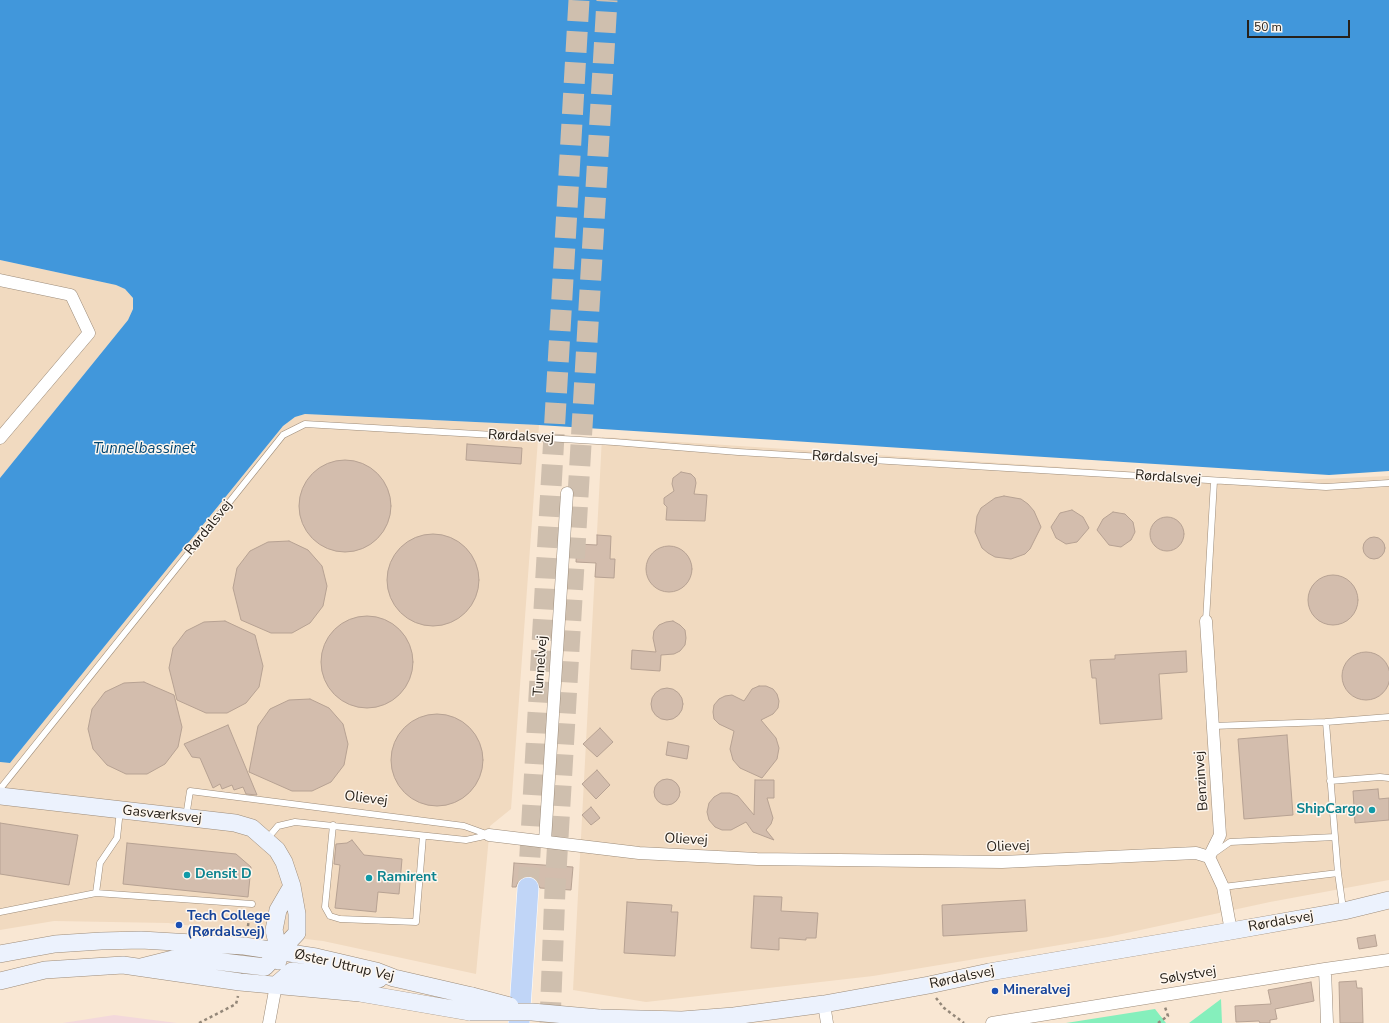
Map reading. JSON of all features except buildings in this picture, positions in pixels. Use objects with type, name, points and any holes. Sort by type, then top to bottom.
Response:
[{"type":"highway","points":[[525,1017],[528,888]]},
{"type":"street","points":[[0,280],[72,295],[88,333],[0,438]]},
{"type":"street","name":"Tunnelvej","points":[[545,841],[567,493]]},
{"type":"street","name":"Benzinvej","points":[[1206,621],[1220,835],[1209,857]]},
{"type":"street","name":"Gasværksvej","points":[[0,796],[235,823],[252,828],[267,839],[277,850],[284,862],[292,886],[297,914],[297,933],[265,967],[181,957],[141,967]]},
{"type":"street","name":"Olievej","points":[[489,835],[640,853],[773,859],[1002,862],[1196,853],[1209,857]]},
{"type":"street","points":[[1209,857],[1223,887],[1231,931]]},
{"type":"street","name":"Rørdalsvej","points":[[471,1004],[525,1017],[682,1020],[734,1016],[824,1004],[929,985],[989,972],[1344,911],[1389,900]]},
{"type":"street","name":"Øster Uttrup Vej","points":[[0,954],[55,944],[142,940],[244,946],[316,957],[376,971],[471,1004]]},
{"type":"street","points":[[269,1023],[276,985],[279,952]]},
{"type":"street","name":"Sølystvej","points":[[995,1023],[1162,995],[1389,960]]},
{"type":"street","name":"Øster Uttrup Vej","points":[[0,981],[45,970],[124,965],[276,985],[471,1004]]},
{"type":"street","points":[[1325,969],[1327,1023]]},
{"type":"street","points":[[276,985],[292,971],[369,981],[394,978]]},
{"type":"street","points":[[824,1004],[826,1023]]},
{"type":"lane","name":"Rørdalsvej","points":[[0,788],[283,435],[305,424],[1214,481],[1326,487],[1389,483]]},
{"type":"lane","name":"Rørdalsvej","points":[[1206,621],[1214,481]]},
{"type":"lane","points":[[1213,726],[1326,722],[1389,717]]},
{"type":"lane","points":[[1326,722],[1338,873],[1344,911]]},
{"type":"lane","points":[[1330,781],[1380,777],[1389,778]]},
{"type":"lane","name":"Olievej","points":[[186,817],[190,791],[464,826],[489,835]]},
{"type":"lane","points":[[96,893],[100,863],[118,838],[120,810]]},
{"type":"lane","points":[[267,839],[278,826],[295,822],[466,840],[489,835]]},
{"type":"lane","points":[[333,825],[325,907],[330,916],[340,919],[416,922],[423,836]]},
{"type":"lane","points":[[1209,857],[1230,842],[1335,837]]},
{"type":"lane","points":[[1223,887],[1338,873]]},
{"type":"lane","points":[[0,912],[96,893],[252,904]]},
{"type":"path","points":[[1159,1023],[1168,1016],[1162,995]]},
{"type":"path","points":[[944,1008],[964,1023]]},
{"type":"shaded area","points":[[0,260],[116,285],[125,289],[133,298],[133,309],[128,320],[0,478]]},
{"type":"shaded area","points":[[305,414],[539,425],[511,809],[490,826],[476,974],[323,941],[168,923],[54,921],[0,930],[0,762],[10,763],[283,426],[295,417]]},
{"type":"shaded area","points":[[602,437],[1276,481],[1389,476],[1389,880],[1270,902],[1108,937],[873,976],[646,1002],[573,990]]},
{"type":"shaded area","points":[[114,1015],[177,1023],[63,1023]]},
{"type":"green space","points":[[1221,999],[1222,1023],[1189,1023]]},
{"type":"green space","points":[[1155,1009],[1166,1023],[1066,1023]]},
{"type":"water","name":"Tunnelbassinet","points":[[0,0],[1389,0],[1389,471],[1329,475],[539,425],[305,414],[295,417],[283,426],[10,763],[0,762],[0,478],[128,320],[133,309],[133,298],[125,289],[116,285],[0,260]]},
{"type":"tunnel","points":[[528,888],[579,0]]},
{"type":"tunnel","points":[[550,1023],[555,889],[607,0]]},
{"type":"place","name":"ShipCargo","points":[[1372,810]]},
{"type":"place","name":"Densit D","points":[[187,875]]},
{"type":"place","name":"Ramirent","points":[[369,878]]},
{"type":"place","name":"Tech College (Rørdalsvej)","points":[[179,925]]},
{"type":"place","name":"Mineralvej","points":[[995,991]]}]
